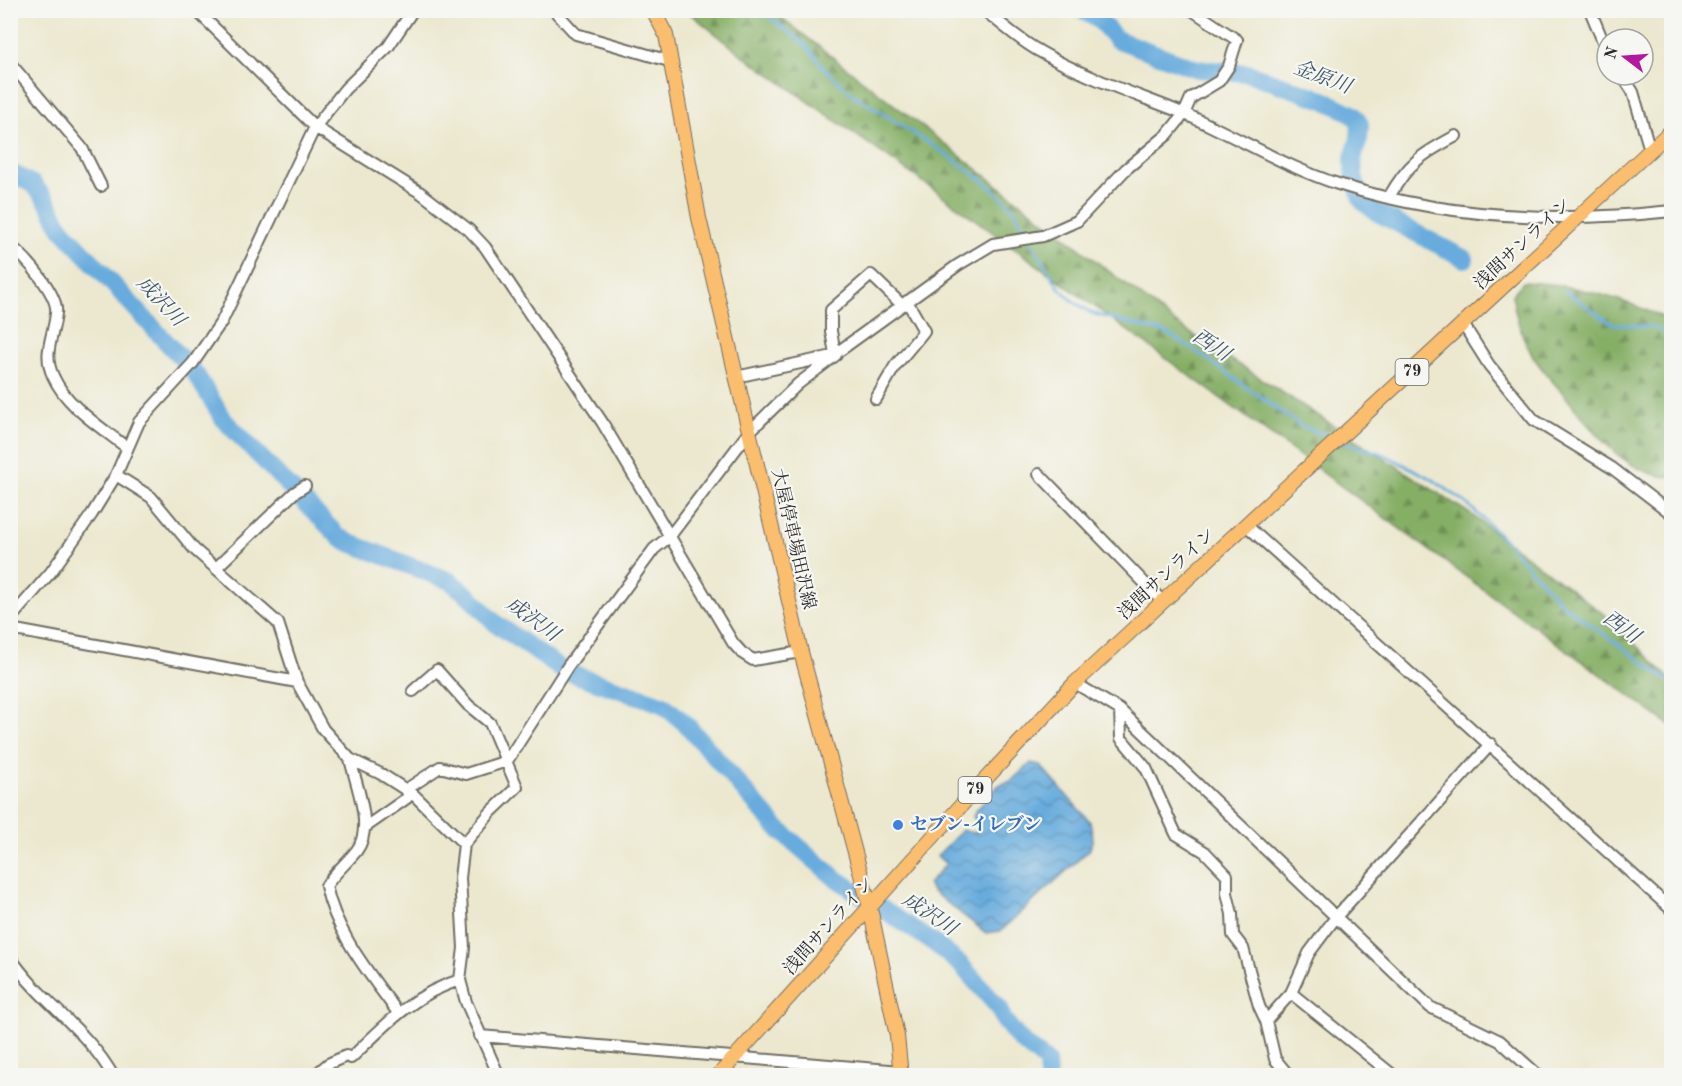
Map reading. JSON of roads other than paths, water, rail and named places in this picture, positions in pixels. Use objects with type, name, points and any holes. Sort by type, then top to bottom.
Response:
[{"type":"main road","name":"大屋停車場田沢線","points":[[653,10],[666,35],[699,218],[801,652],[865,890],[874,903],[903,1074]]},
{"type":"main road","name":"浅間サンライン","points":[[718,1076],[1022,738],[1076,683],[1671,130]]},
{"type":"street","points":[[196,10],[315,127],[421,194],[469,230],[485,247],[602,422],[742,653],[753,660],[801,652]]},
{"type":"street","points":[[10,619],[66,553],[116,475],[126,447],[139,422],[192,363],[222,321],[315,127],[345,88],[388,47],[413,10]]},
{"type":"street","points":[[554,10],[576,34],[669,61]]},
{"type":"street","points":[[984,10],[1037,50],[1063,64],[1184,114],[1309,173],[1349,187],[1480,214],[1577,217],[1671,211]]},
{"type":"street","points":[[364,828],[407,798],[410,787],[440,767],[466,774],[507,761],[568,666],[654,549],[670,536],[749,432],[798,384],[904,303],[993,244],[1044,236],[1077,221],[1126,169],[1167,135],[1184,114],[1191,98],[1222,76],[1229,66],[1238,40],[1192,10]]},
{"type":"street","points":[[1590,10],[1597,27]]},
{"type":"street","points":[[10,63],[82,148],[101,186]]},
{"type":"street","points":[[1630,87],[1634,92],[1650,150]]},
{"type":"street","points":[[1389,197],[1403,172],[1428,151],[1456,136]]},
{"type":"street","points":[[10,246],[50,291],[57,310],[46,355],[53,378],[73,404],[126,447]]},
{"type":"street","points":[[835,355],[831,331],[831,310],[871,275],[904,303],[924,331],[895,366],[876,399]]},
{"type":"street","points":[[1463,324],[1489,365],[1534,420],[1612,468],[1671,513]]},
{"type":"street","points":[[736,377],[835,355]]},
{"type":"street","points":[[1039,474],[1163,602]]},
{"type":"street","points":[[116,475],[151,497],[194,549],[278,623],[297,682],[323,729],[350,759],[381,774],[409,792],[464,844]]},
{"type":"street","points":[[216,568],[300,489]]},
{"type":"street","points":[[1246,525],[1491,744],[1671,910]]},
{"type":"street","points":[[10,629],[297,682]]},
{"type":"street","points":[[413,691],[437,670],[468,705],[490,723],[517,787],[491,812],[464,844],[460,878],[464,948],[460,980],[480,1036],[499,1076]]},
{"type":"street","points":[[1076,683],[1120,710],[1430,1006],[1500,1041],[1539,1076]]},
{"type":"street","points":[[1120,710],[1121,738],[1146,768],[1176,834],[1205,852],[1227,875],[1233,935],[1243,948],[1259,1006],[1266,1021],[1275,1059],[1289,1076]]},
{"type":"street","points":[[1266,1021],[1292,993],[1309,953],[1336,917],[1491,744]]},
{"type":"street","points":[[350,759],[362,810],[364,837],[357,850],[334,873],[326,886],[330,905],[354,952],[398,1013]]},
{"type":"street","points":[[10,957],[39,994],[93,1045],[113,1076]]},
{"type":"street","points":[[314,1076],[328,1064],[346,1056],[351,1058],[398,1013],[436,987],[460,980]]},
{"type":"street","points":[[1292,993],[1395,1076]]},
{"type":"street","points":[[480,1036],[736,1056],[903,1074]]},
{"type":"water","points":[[1031,763],[1040,765],[1090,822],[1093,837],[1090,849],[1001,931],[986,933],[932,891],[928,884],[946,864],[937,856],[962,830],[973,833],[978,831],[979,825],[973,817],[975,812],[999,785],[1011,781]]},
{"type":"waterway","name":"西川","points":[[760,10],[807,46],[823,67],[851,93],[985,182],[1014,209],[1028,236]]},
{"type":"waterway","name":"金原川","points":[[1083,10],[1101,22],[1116,39],[1197,69],[1247,73],[1324,100],[1353,114],[1360,124],[1359,139],[1353,158],[1354,177],[1362,201],[1376,212],[1465,259]]},
{"type":"waterway","name":"成沢川","points":[[10,172],[34,185],[46,200],[62,229],[195,373],[224,420],[338,536],[350,543],[450,581],[470,597],[495,623],[564,671],[662,704],[686,724],[776,827],[834,877],[934,943],[960,964],[1000,1009],[1003,1019],[1020,1040],[1047,1062],[1048,1076]]},
{"type":"waterway","name":"西川","points":[[1031,242],[1060,289],[1091,313],[1166,333],[1190,347],[1301,426],[1334,438]]},
{"type":"waterway","name":"金原川","points":[[1565,291],[1612,324],[1652,327],[1672,336]]},
{"type":"waterway","name":"西川","points":[[1343,442],[1385,455],[1432,479],[1466,503],[1498,533],[1563,605],[1672,683]]},
{"type":"place","name":"セブン-イレブン","points":[[898,825]]}]
